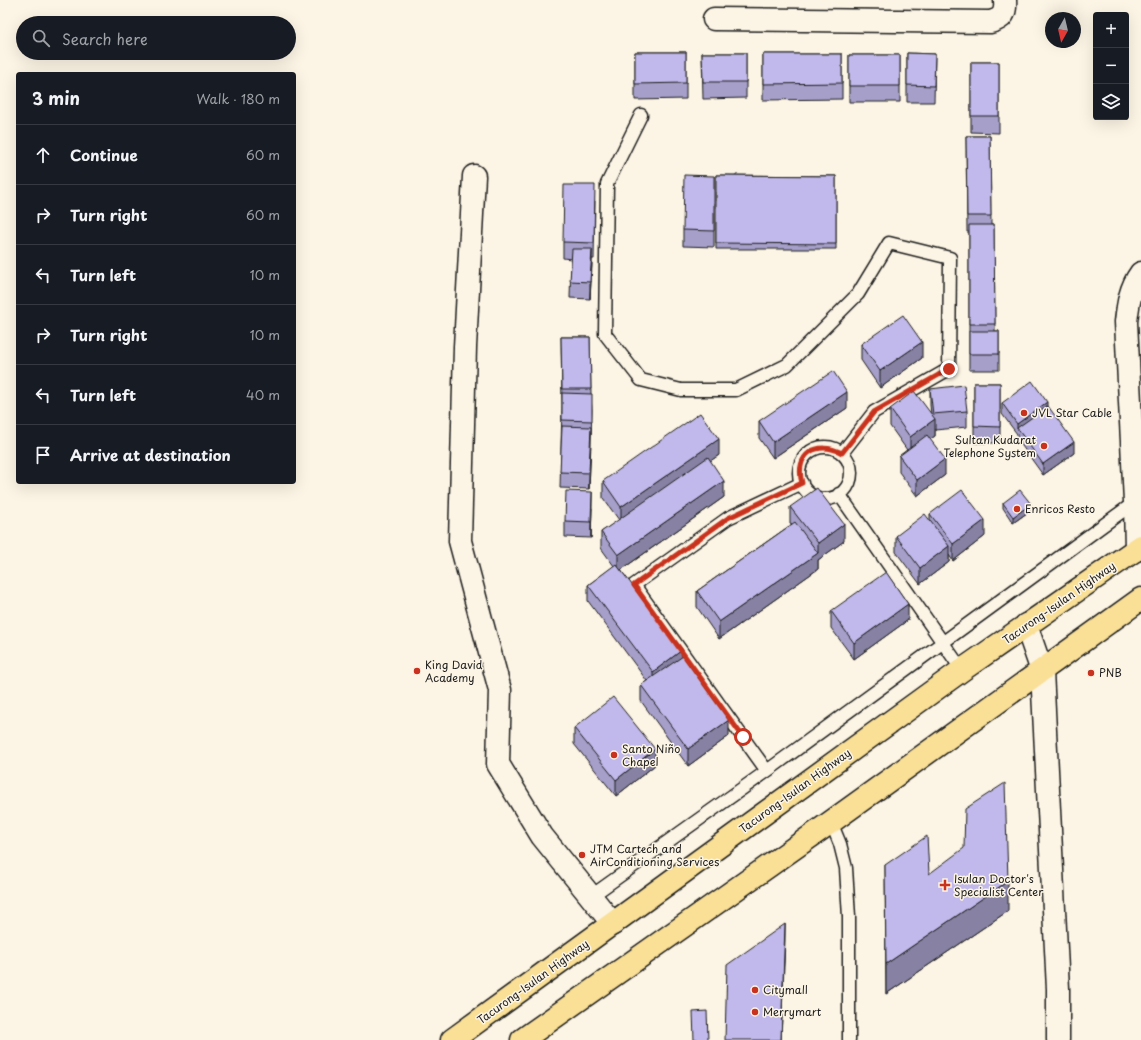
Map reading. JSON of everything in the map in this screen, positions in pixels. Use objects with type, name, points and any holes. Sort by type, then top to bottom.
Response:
[{"type":"highway","name":"Tacurong-Isulan Highway","points":[[452,1040],[962,670],[1139,548]]},
{"type":"highway","points":[[522,1040],[831,822],[1141,598]]},
{"type":"street","points":[[714,19],[990,22],[999,20],[1003,16],[1006,10],[1006,0]]},
{"type":"street","points":[[474,176],[465,347],[460,541],[500,690],[498,764],[542,836],[613,924]]},
{"type":"street","points":[[1139,548],[1126,322],[1128,300],[1133,284],[1141,273]]},
{"type":"street","points":[[1026,625],[1042,671],[1058,989],[1058,1040]]},
{"type":"lane","points":[[641,115],[607,184],[606,334],[641,380],[681,390],[736,390],[787,365],[858,294],[889,243],[950,258],[949,369],[874,412],[842,453]]},
{"type":"lane","points":[[824,447],[833,448],[842,453],[851,466],[851,474],[850,482],[839,494],[831,498],[822,498],[814,496],[806,491],[799,474],[801,464],[806,455],[814,449],[824,447]]},
{"type":"lane","points":[[767,771],[634,585],[728,518],[802,483]]},
{"type":"lane","points":[[839,494],[944,642],[962,670]]},
{"type":"lane","points":[[590,897],[767,771],[1136,502]]},
{"type":"lane","points":[[831,822],[840,844],[846,868],[849,917],[849,1040]]},
{"type":"building","points":[[635,52],[686,52],[686,83],[635,84]]},
{"type":"building","points":[[702,53],[746,53],[746,82],[703,82]]},
{"type":"building","points":[[907,53],[935,54],[934,86],[907,85]]},
{"type":"building","points":[[763,54],[842,54],[842,83],[763,84]]},
{"type":"building","points":[[849,55],[900,55],[900,86],[849,86]]},
{"type":"building","points":[[971,62],[999,62],[999,116],[971,116]]},
{"type":"building","points":[[966,136],[990,136],[991,216],[967,216]]},
{"type":"building","points":[[684,175],[714,176],[714,231],[683,230]]},
{"type":"building","points":[[716,175],[836,176],[836,244],[716,243]]},
{"type":"building","points":[[564,185],[595,185],[594,243],[563,242]]},
{"type":"building","points":[[969,225],[994,225],[995,324],[969,324]]},
{"type":"building","points":[[572,249],[592,249],[590,282],[570,281]]},
{"type":"building","points":[[903,315],[922,342],[880,371],[861,344]]},
{"type":"building","points":[[969,331],[999,331],[999,354],[969,354]]},
{"type":"building","points":[[561,337],[590,337],[591,389],[562,389]]},
{"type":"building","points":[[833,371],[847,392],[773,442],[759,421]]},
{"type":"building","points":[[1032,381],[1047,402],[1017,424],[1002,403]]},
{"type":"building","points":[[974,383],[1000,383],[1000,427],[974,426]]},
{"type":"building","points":[[964,385],[967,411],[933,414],[930,389]]},
{"type":"building","points":[[914,391],[935,419],[910,437],[890,409]]},
{"type":"building","points":[[562,393],[592,394],[592,421],[562,420]]},
{"type":"building","points":[[1048,406],[1074,442],[1043,464],[1017,428]]},
{"type":"building","points":[[700,413],[719,439],[621,507],[603,481]]},
{"type":"building","points":[[562,426],[591,427],[589,473],[560,472]]},
{"type":"building","points":[[927,435],[945,459],[917,480],[899,456]]},
{"type":"building","points":[[708,457],[724,481],[618,555],[601,532]]},
{"type":"building","points":[[817,488],[844,524],[818,543],[790,507]]},
{"type":"building","points":[[962,490],[985,520],[953,544],[930,514]]},
{"type":"building","points":[[1020,490],[1031,504],[1013,517],[1003,503]]},
{"type":"building","points":[[566,491],[592,492],[591,522],[565,521]]},
{"type":"building","points":[[925,514],[949,546],[920,568],[896,536]]},
{"type":"building","points":[[795,522],[818,553],[719,622],[697,591]]},
{"type":"building","points":[[616,564],[682,650],[653,672],[588,585]]},
{"type":"building","points":[[886,572],[908,604],[854,643],[831,611]]},
{"type":"building","points":[[683,656],[729,720],[688,749],[641,685]]},
{"type":"building","name":"Santo Niño Chapel","points":[[613,697],[655,749],[616,780],[574,728]]},
{"type":"building","points":[[1005,783],[1008,881],[886,964],[885,865],[927,836],[929,874],[964,848],[965,809]]},
{"type":"building","name":"Citymall","points":[[785,924],[781,1040],[725,1040],[727,965]]},
{"type":"building","points":[[707,1011],[708,1040],[694,1040],[693,1012]]},
{"type":"place","name":"JVL Star Cable","points":[[1024,413]]},
{"type":"place","name":"Sultan Kudarat Telephone System","points":[[1044,446]]},
{"type":"place","name":"Enricos Resto","points":[[1017,509]]},
{"type":"place","name":"King David Academy","points":[[417,671]]},
{"type":"place","name":"PNB","points":[[1091,673]]},
{"type":"place","name":"Santo Niño Chapel","points":[[614,755]]},
{"type":"place","name":"JTM Cartech and AirConditioning Services","points":[[582,855]]},
{"type":"place","name":"Isulan Doctor's Specialist Center","points":[[945,885]]},
{"type":"place","name":"Citymall","points":[[755,990]]},
{"type":"place","name":"Merrymart","points":[[755,1012]]},
{"type":"route","points":[[743,737],[634,585],[728,518],[802,483],[799,474],[801,464],[806,455],[814,449],[824,447],[833,448],[842,453],[874,412],[949,369]]}]
